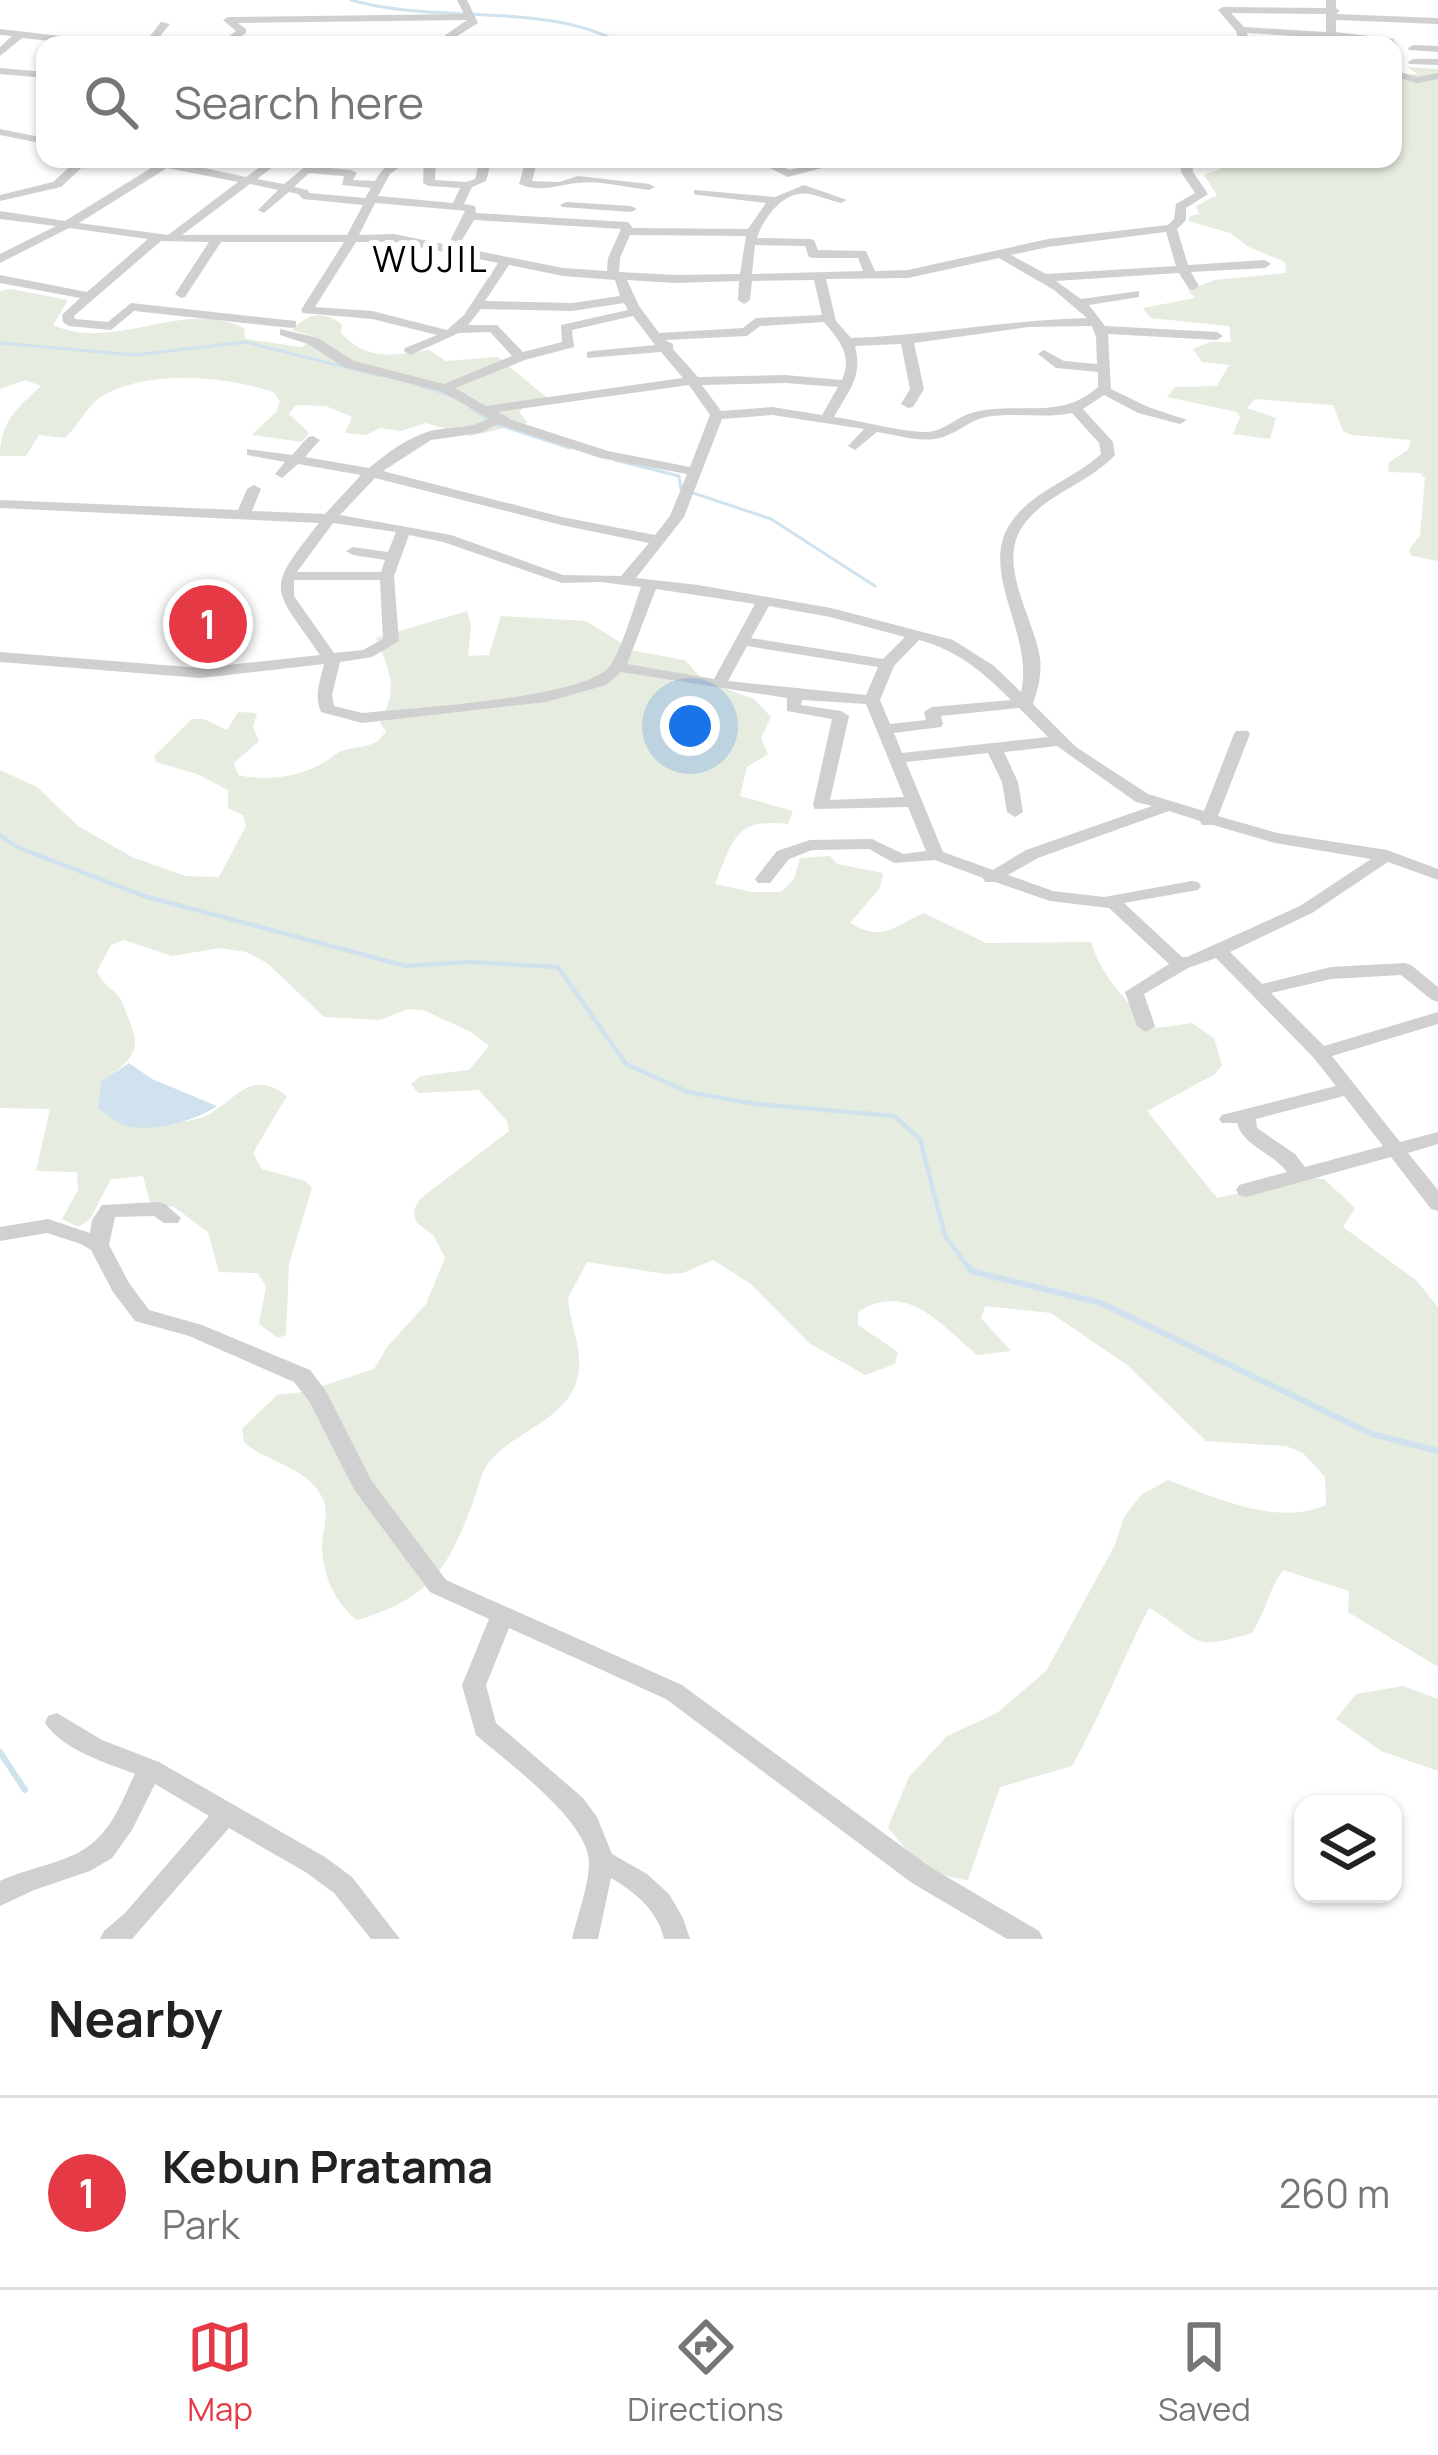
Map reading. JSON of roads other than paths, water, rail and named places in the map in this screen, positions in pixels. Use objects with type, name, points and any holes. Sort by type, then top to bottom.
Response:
[{"type":"street","points":[[1243,36],[1226,8],[1408,13],[1438,21]]},
{"type":"street","points":[[235,36],[242,31],[228,20],[469,11],[472,25],[452,36]]},
{"type":"street","points":[[155,36],[165,24]]},
{"type":"street","points":[[1241,30],[1296,36]]},
{"type":"street","points":[[0,32],[36,36]]},
{"type":"street","points":[[0,53],[19,34]]},
{"type":"street","points":[[1438,49],[1413,55],[1438,62]]},
{"type":"street","points":[[0,71],[36,74]]},
{"type":"street","points":[[1402,76],[1417,80],[1438,76]]},
{"type":"street","points":[[0,132],[36,138]]},
{"type":"street","points":[[0,199],[57,185],[75,168]]},
{"type":"street","points":[[0,260],[161,168]]},
{"type":"street","points":[[193,168],[304,192],[303,196],[472,208],[452,248]]},
{"type":"street","points":[[265,168],[164,239],[68,315],[69,322],[110,326],[131,307],[292,324]]},
{"type":"street","points":[[388,168],[344,253],[307,310],[284,332],[313,341],[349,364],[445,388],[491,414],[605,455],[696,472]]},
{"type":"street","points":[[429,168],[428,182],[467,185],[480,181],[484,168]]},
{"type":"street","points":[[530,168],[524,188],[578,179],[652,184],[631,209],[628,229],[614,258],[616,277],[634,313],[663,342],[717,415]]},
{"type":"street","points":[[777,168],[788,174],[814,168]]},
{"type":"street","points":[[0,215],[164,239],[216,242],[349,236],[452,248],[616,277],[872,277],[1064,241],[1171,228],[1180,220],[1180,206],[1202,194],[1187,168]]},
{"type":"street","points":[[264,210],[307,169],[351,173],[346,183],[377,185]]},
{"type":"street","points":[[457,207],[467,185]]},
{"type":"street","points":[[744,300],[757,218],[775,200],[804,188],[841,200]]},
{"type":"street","points":[[698,192],[775,200]]},
{"type":"street","points":[[566,205],[631,209]]},
{"type":"street","points":[[470,216],[810,238],[813,254],[864,255],[872,277]]},
{"type":"street","points":[[1171,228],[1193,286]]},
{"type":"street","points":[[278,262],[283,239]]},
{"type":"street","points":[[181,294],[216,242]]},
{"type":"street","points":[[1003,255],[1078,303],[1099,326],[1104,390]]},
{"type":"street","points":[[455,332],[506,260]]},
{"type":"street","points":[[1042,278],[1265,264]]},
{"type":"street","points":[[820,278],[829,318],[848,342],[853,362],[825,421]]},
{"type":"street","points":[[0,279],[91,297]]},
{"type":"street","points":[[1078,303],[1136,295]]},
{"type":"street","points":[[477,305],[572,307],[624,299]]},
{"type":"street","points":[[307,310],[372,315],[455,332]]},
{"type":"street","points":[[445,388],[520,357],[569,344],[566,328],[634,313]]},
{"type":"street","points":[[592,356],[742,332],[756,322],[829,318]]},
{"type":"street","points":[[848,342],[907,340],[1028,323],[1144,324],[1217,336]]},
{"type":"street","points":[[410,351],[455,332],[491,327],[520,357]]},
{"type":"street","points":[[907,340],[917,388],[908,404]]},
{"type":"street","points":[[1044,354],[1060,365],[1100,368]]},
{"type":"street","points":[[650,584],[618,667],[600,682],[546,697],[354,718],[331,713],[325,704],[332,661],[287,596],[287,576],[370,473],[429,435],[475,432],[491,414],[696,383],[785,379],[845,384]]},
{"type":"street","points":[[602,402],[696,383]]},
{"type":"street","points":[[717,415],[772,411],[931,436],[950,432],[980,415],[1075,408],[1104,390]]},
{"type":"street","points":[[1104,390],[1143,410],[1180,419]]},
{"type":"street","points":[[1026,703],[1032,658],[1011,590],[1009,542],[1028,511],[1108,455],[1106,442],[1075,408]]},
{"type":"street","points":[[625,581],[677,517],[717,415]]},
{"type":"street","points":[[855,446],[872,429]]},
{"type":"street","points":[[282,474],[313,440]]},
{"type":"street","points":[[252,452],[370,473],[657,540]]},
{"type":"street","points":[[244,514],[254,489]]},
{"type":"street","points":[[0,504],[335,517],[446,538],[562,579],[625,581],[764,601],[914,635],[960,648],[1026,703],[1060,741],[1118,785],[1163,808],[1275,838],[1387,855],[1438,875]]},
{"type":"street","points":[[0,657],[200,673],[332,661],[376,651],[391,641],[387,576],[404,529]]},
{"type":"street","points":[[353,551],[393,557]]},
{"type":"street","points":[[287,576],[387,576]]},
{"type":"street","points":[[720,682],[764,601]]},
{"type":"street","points":[[914,635],[887,664],[872,700],[936,855]]},
{"type":"street","points":[[742,641],[887,664]]},
{"type":"street","points":[[618,667],[795,696],[872,700]]},
{"type":"street","points":[[795,696],[796,709],[841,716],[810,845]]},
{"type":"street","points":[[885,730],[933,725],[932,712],[1026,703]]},
{"type":"street","points":[[1208,821],[1242,734]]},
{"type":"street","points":[[898,758],[1060,741]]},
{"type":"street","points":[[994,748],[1010,782],[1015,812]]},
{"type":"street","points":[[821,805],[916,802]]},
{"type":"street","points":[[991,878],[1032,854],[1163,808]]},
{"type":"street","points":[[764,879],[783,855],[810,845],[872,844],[900,859],[936,855],[991,878],[1061,898],[1108,901],[1192,886]]},
{"type":"street","points":[[1146,1026],[1136,988],[1294,920],[1344,890],[1387,855]]},
{"type":"street","points":[[1108,901],[1184,964]]},
{"type":"street","points":[[1217,950],[1320,1053],[1438,1204]]},
{"type":"street","points":[[1262,990],[1331,973],[1406,969],[1438,996]]},
{"type":"street","points":[[1320,1053],[1438,1018]]},
{"type":"street","points":[[1300,1175],[1237,1117],[1349,1089]]},
{"type":"street","points":[[1246,1190],[1438,1138]]},
{"type":"street","points":[[171,1218],[162,1209],[115,1208],[104,1214],[99,1245],[120,1287],[142,1316],[195,1330],[291,1370],[312,1385],[341,1448],[412,1556],[448,1593],[674,1692],[922,1875],[1030,1939]]},
{"type":"street","points":[[0,1234],[52,1227],[99,1245]]},
{"type":"street","points":[[502,1617],[473,1685],[484,1729],[574,1806],[588,1825],[602,1861],[585,1939]]},
{"type":"street","points":[[57,1723],[92,1748],[150,1769],[288,1847],[343,1885],[387,1939]]},
{"type":"street","points":[[0,1895],[20,1881],[92,1858],[106,1848],[150,1769]]},
{"type":"street","points":[[113,1939],[134,1922],[225,1815]]},
{"type":"street","points":[[602,1861],[623,1869],[658,1903],[676,1927],[677,1939]]},
{"type":"water","points":[[129,1063],[152,1079],[217,1106],[172,1124],[123,1125],[98,1108],[101,1082]]},
{"type":"waterway","points":[[351,0],[420,11],[561,22],[605,36]]},
{"type":"waterway","points":[[0,343],[135,355],[245,342],[381,376]]},
{"type":"waterway","points":[[421,386],[450,395]]},
{"type":"waterway","points":[[470,407],[493,423],[570,448]]},
{"type":"waterway","points":[[615,460],[679,476],[681,489],[771,519],[875,586]]},
{"type":"waterway","points":[[0,835],[17,847],[144,896],[406,966],[468,962],[558,967],[626,1064],[688,1092],[756,1104],[894,1116],[920,1139],[945,1236],[969,1268]]},
{"type":"waterway","points":[[969,1268],[1101,1303],[1372,1434],[1438,1451]]},
{"type":"waterway","points":[[0,1752],[25,1790]]},
{"type":"place","name":"Kebun Pratama","points":[[208,624]]},
{"type":"district","name":"WUJIL","points":[[431,258]]}]
